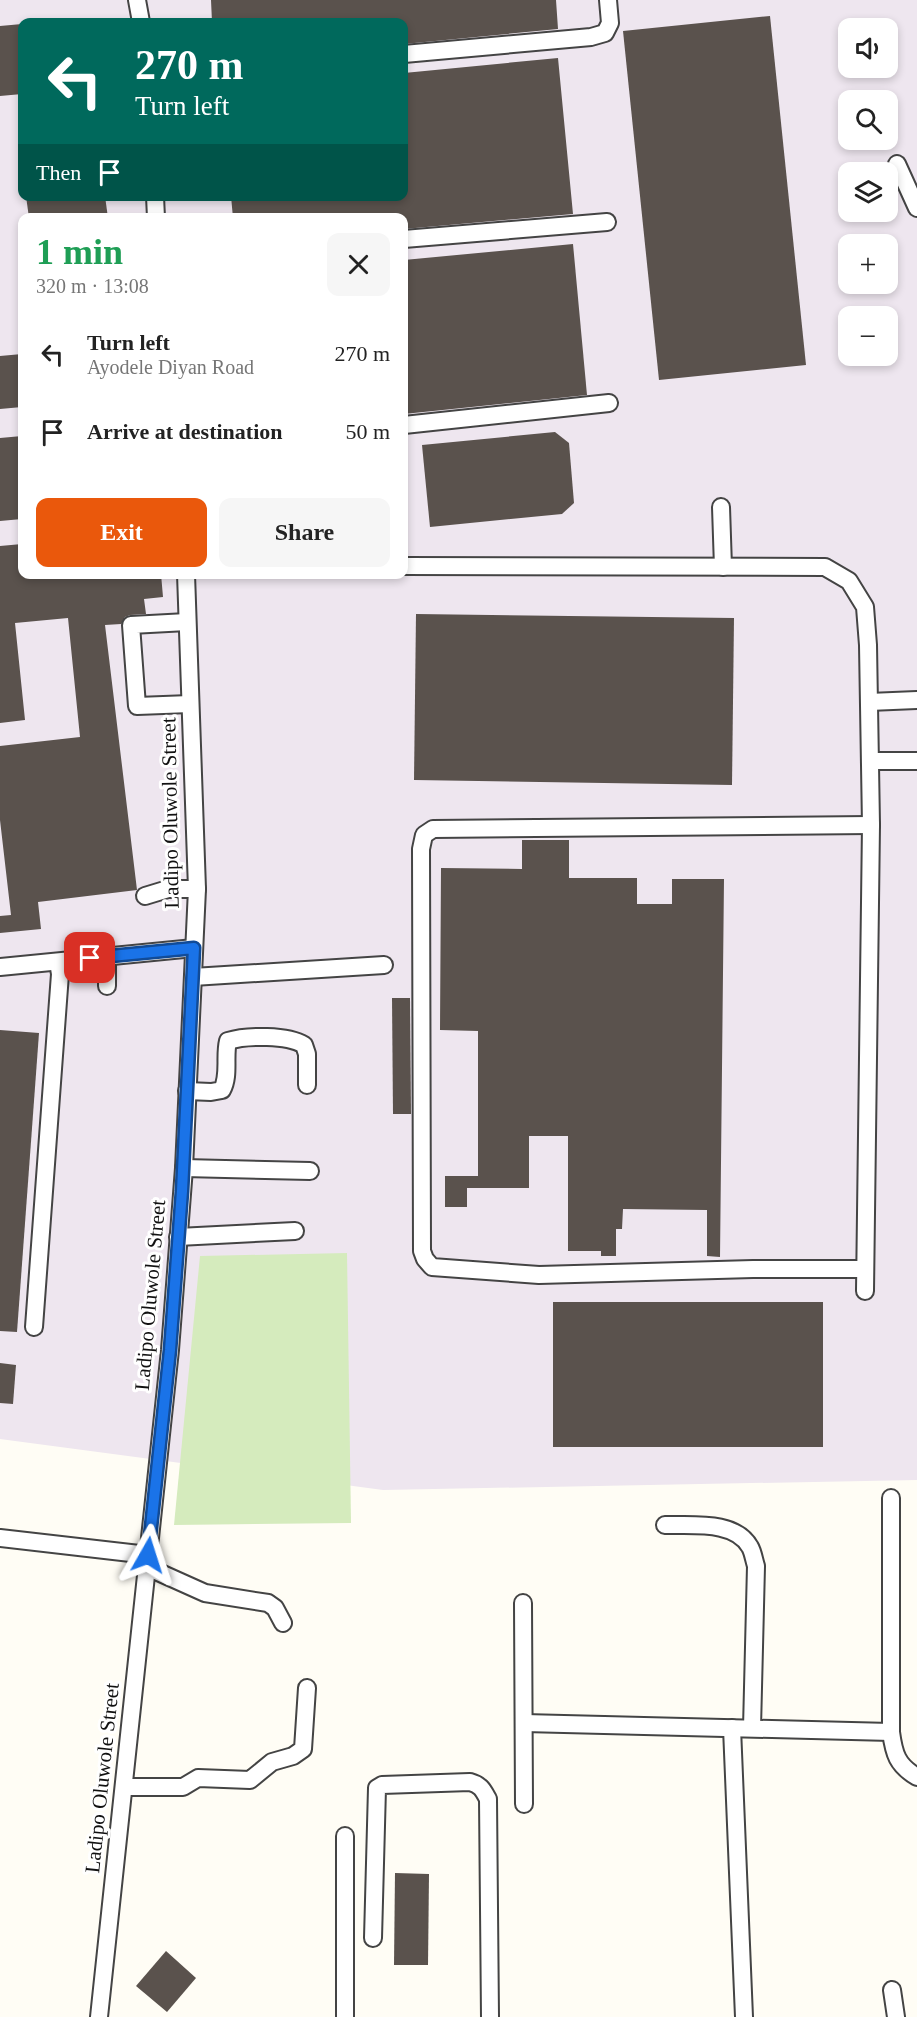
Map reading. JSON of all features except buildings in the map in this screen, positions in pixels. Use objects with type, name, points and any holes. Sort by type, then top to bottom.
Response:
[{"type":"street","points":[[138,0],[140,18]]},
{"type":"street","points":[[408,54],[598,35],[605,33],[610,23],[608,0]]},
{"type":"street","points":[[898,166],[917,208]]},
{"type":"street","points":[[408,239],[607,222]]},
{"type":"street","points":[[408,425],[609,403]]},
{"type":"street","points":[[721,507],[723,567]]},
{"type":"street","points":[[408,566],[825,567],[849,580],[865,607],[869,702],[871,825],[865,1291]]},
{"type":"street","name":"Ladipo Oluwole Street","points":[[99,2017],[170,1350],[183,1168],[196,889],[186,579]]},
{"type":"street","points":[[187,622],[130,625],[137,706],[190,704]]},
{"type":"street","points":[[869,702],[917,700]]},
{"type":"street","points":[[870,760],[917,760]]},
{"type":"street","points":[[865,1269],[753,1269],[539,1275],[432,1267],[422,1251],[421,849],[424,835],[433,829],[871,825]]},
{"type":"street","points":[[145,896],[168,889],[196,889]]},
{"type":"street","points":[[0,967],[194,948]]},
{"type":"street","points":[[107,957],[107,986]]},
{"type":"street","points":[[34,1327],[60,974],[57,962]]},
{"type":"street","points":[[193,977],[384,965]]},
{"type":"street","points":[[187,1090],[210,1092],[222,1090],[226,1081],[225,1052],[228,1041],[242,1037],[296,1040],[304,1045],[307,1054],[307,1085]]},
{"type":"street","points":[[183,1168],[310,1171]]},
{"type":"street","points":[[178,1237],[295,1231]]},
{"type":"street","points":[[891,1498],[891,1732],[894,1750],[904,1769],[917,1777]]},
{"type":"street","points":[[665,1525],[728,1528],[743,1538],[752,1549],[756,1566],[752,1728]]},
{"type":"street","points":[[0,1538],[148,1561],[204,1593],[268,1603],[283,1623]]},
{"type":"street","points":[[523,1603],[524,1804]]},
{"type":"street","points":[[123,1787],[183,1787],[198,1778],[249,1780],[272,1762],[293,1756],[303,1749],[307,1688]]},
{"type":"street","points":[[524,1723],[891,1732]]},
{"type":"street","points":[[732,1728],[744,2017]]},
{"type":"street","points":[[373,1938],[377,1788],[382,1785],[470,1782],[478,1784],[488,1799],[490,2017]]},
{"type":"street","points":[[345,1836],[345,2017]]},
{"type":"street","points":[[892,1990],[896,2017]]},
{"type":"shaded area","points":[[0,0],[917,0],[917,1480],[383,1490],[0,1439]]},
{"type":"green space","points":[[347,1253],[351,1523],[174,1525],[200,1256]]},
{"type":"route","points":[[90,958],[194,948],[182,1191],[170,1350],[148,1555]]}]
